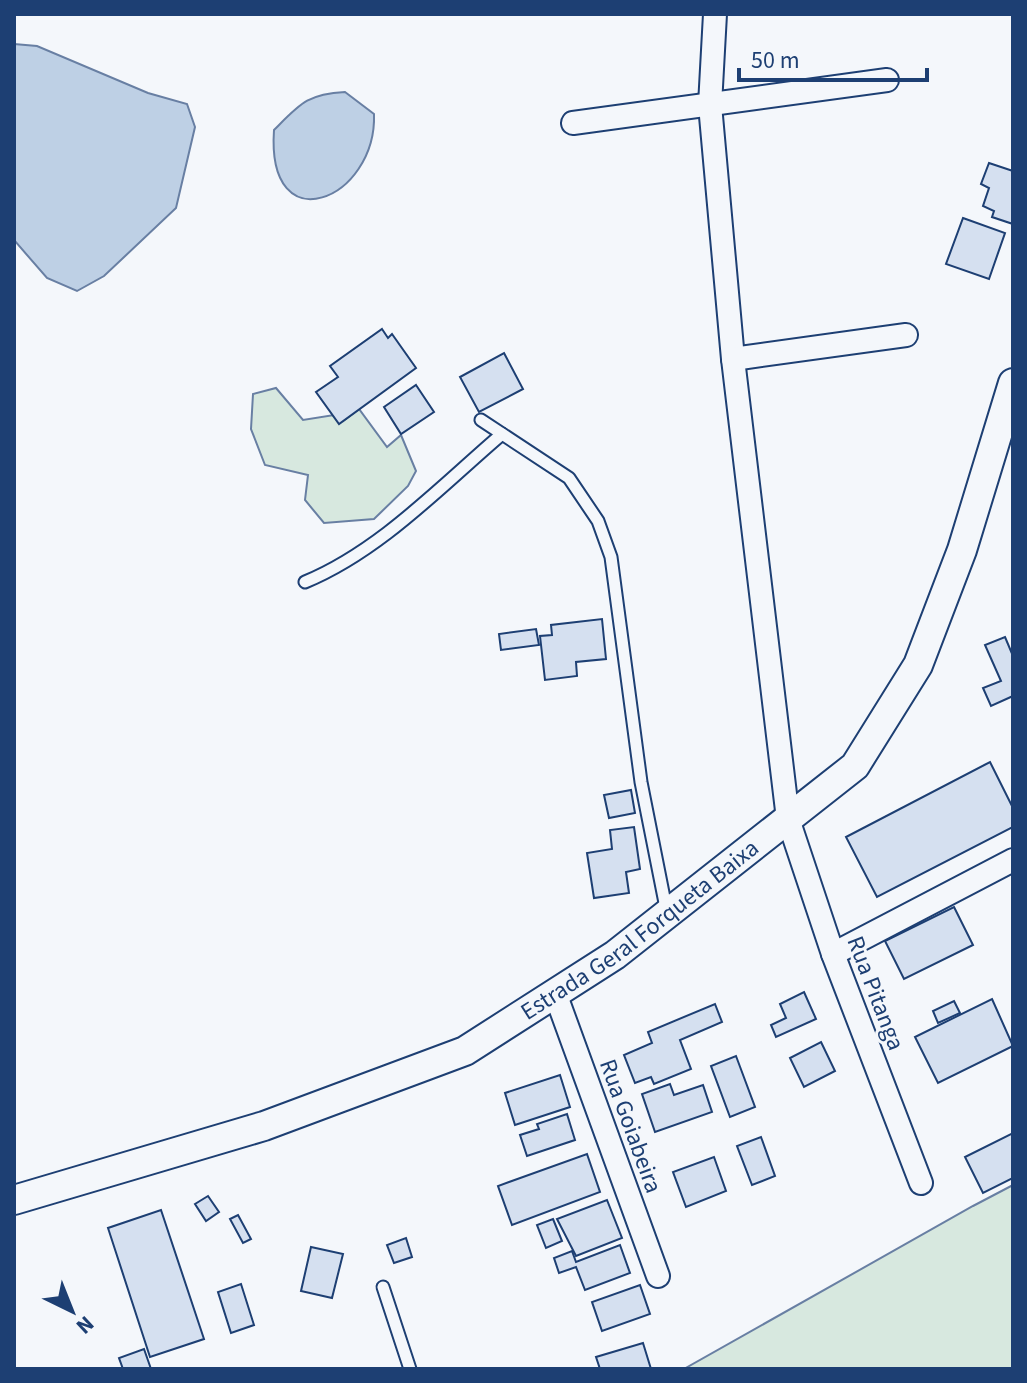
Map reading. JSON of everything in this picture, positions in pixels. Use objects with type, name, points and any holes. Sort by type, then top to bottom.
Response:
[{"type":"street","name":"Rua Pitanga","points":[[715,14],[710,105],[733,359],[788,819],[833,954],[921,1183]]},
{"type":"street","points":[[573,123],[887,80]]},
{"type":"street","points":[[733,359],[906,335]]},
{"type":"street","name":"Estrada Geral Forqueta Baixa","points":[[14,1200],[264,1126],[465,1051],[615,955],[855,766],[918,665],[962,550],[1013,383]]},
{"type":"street","points":[[833,954],[1013,860]]},
{"type":"street","name":"Rua Goiabeira","points":[[555,993],[658,1276]]},
{"type":"lane","points":[[481,420],[569,478],[598,521],[611,557],[641,782],[667,913]]},
{"type":"lane","points":[[305,582],[327,572],[389,530],[502,434]]},
{"type":"lane","points":[[383,1287],[410,1369]]},
{"type":"shaded area","points":[[276,388],[303,420],[334,415],[343,421],[359,409],[387,447],[401,435],[416,471],[408,486],[374,519],[324,523],[305,500],[308,475],[265,465],[251,429],[253,394]]},
{"type":"shaded area","points":[[1013,1185],[1013,1369],[684,1369],[973,1206]]},
{"type":"water","points":[[14,44],[37,46],[148,93],[187,104],[195,127],[176,208],[104,276],[77,291],[47,278],[14,240]]},
{"type":"water","points":[[345,92],[374,114],[370,144],[359,169],[342,187],[322,197],[303,198],[287,188],[276,166],[274,130],[305,102],[322,95]]},
{"type":"building","points":[[989,163],[1013,171],[1013,224],[992,217],[994,211],[983,206],[989,188],[981,184]]},
{"type":"building","points":[[963,218],[1005,233],[989,279],[946,264]]},
{"type":"building","points":[[382,329],[388,338],[392,334],[416,368],[339,424],[316,392],[338,377],[330,366]]},
{"type":"building","points":[[504,353],[523,389],[479,412],[460,377]]},
{"type":"building","points":[[416,385],[434,412],[401,434],[384,407]]},
{"type":"building","points":[[602,619],[606,659],[576,662],[577,676],[545,680],[540,636],[552,635],[551,625]]},
{"type":"building","points":[[536,629],[539,645],[501,650],[499,634]]},
{"type":"building","points":[[1005,637],[1013,656],[1013,696],[991,706],[983,688],[1001,681],[985,645]]},
{"type":"building","points":[[990,762],[1013,808],[1013,827],[877,897],[846,837]]},
{"type":"building","points":[[631,790],[635,813],[609,818],[604,795]]},
{"type":"building","points":[[634,827],[640,869],[626,872],[629,893],[594,898],[587,853],[612,849],[610,830]]},
{"type":"building","points":[[954,907],[973,945],[904,979],[885,941]]},
{"type":"building","points":[[804,992],[816,1019],[776,1037],[771,1025],[786,1018],[780,1004]]},
{"type":"building","points":[[992,999],[1013,1046],[938,1083],[915,1037]]},
{"type":"building","points":[[954,1001],[960,1013],[938,1023],[933,1011]]},
{"type":"building","points":[[715,1004],[722,1022],[680,1040],[691,1069],[654,1084],[651,1077],[635,1083],[624,1055],[652,1043],[648,1032]]},
{"type":"building","points":[[821,1042],[835,1071],[804,1087],[790,1058]]},
{"type":"building","points":[[736,1056],[755,1107],[730,1117],[711,1066]]},
{"type":"building","points":[[560,1075],[570,1107],[515,1125],[505,1093]]},
{"type":"building","points":[[670,1084],[674,1095],[703,1085],[712,1112],[655,1132],[642,1094]]},
{"type":"building","points":[[567,1114],[575,1140],[527,1156],[520,1135],[539,1129],[537,1124]]},
{"type":"building","points":[[1013,1133],[1013,1178],[983,1193],[965,1157]]},
{"type":"building","points":[[761,1137],[775,1176],[752,1185],[737,1146]]},
{"type":"building","points":[[587,1154],[600,1192],[512,1225],[498,1186]]},
{"type":"building","points":[[714,1157],[726,1191],[686,1207],[673,1172]]},
{"type":"building","points":[[208,1196],[219,1212],[206,1221],[195,1204]]},
{"type":"building","points":[[607,1200],[622,1238],[576,1256],[557,1219]]},
{"type":"building","points":[[161,1210],[204,1339],[150,1357],[108,1228]]},
{"type":"building","points":[[238,1215],[251,1239],[243,1243],[230,1219]]},
{"type":"building","points":[[553,1219],[562,1241],[546,1248],[537,1225]]},
{"type":"building","points":[[406,1238],[412,1257],[394,1263],[387,1245]]},
{"type":"building","points":[[620,1245],[630,1273],[585,1290],[576,1267],[559,1273],[554,1258],[572,1251],[576,1262]]},
{"type":"building","points":[[311,1247],[343,1254],[332,1298],[301,1291]]},
{"type":"building","points":[[241,1284],[254,1325],[231,1333],[218,1292]]},
{"type":"building","points":[[640,1285],[650,1314],[602,1331],[592,1302]]},
{"type":"building","points":[[643,1343],[651,1369],[600,1369],[596,1357]]},
{"type":"building","points":[[144,1349],[151,1369],[123,1369],[119,1358]]}]
